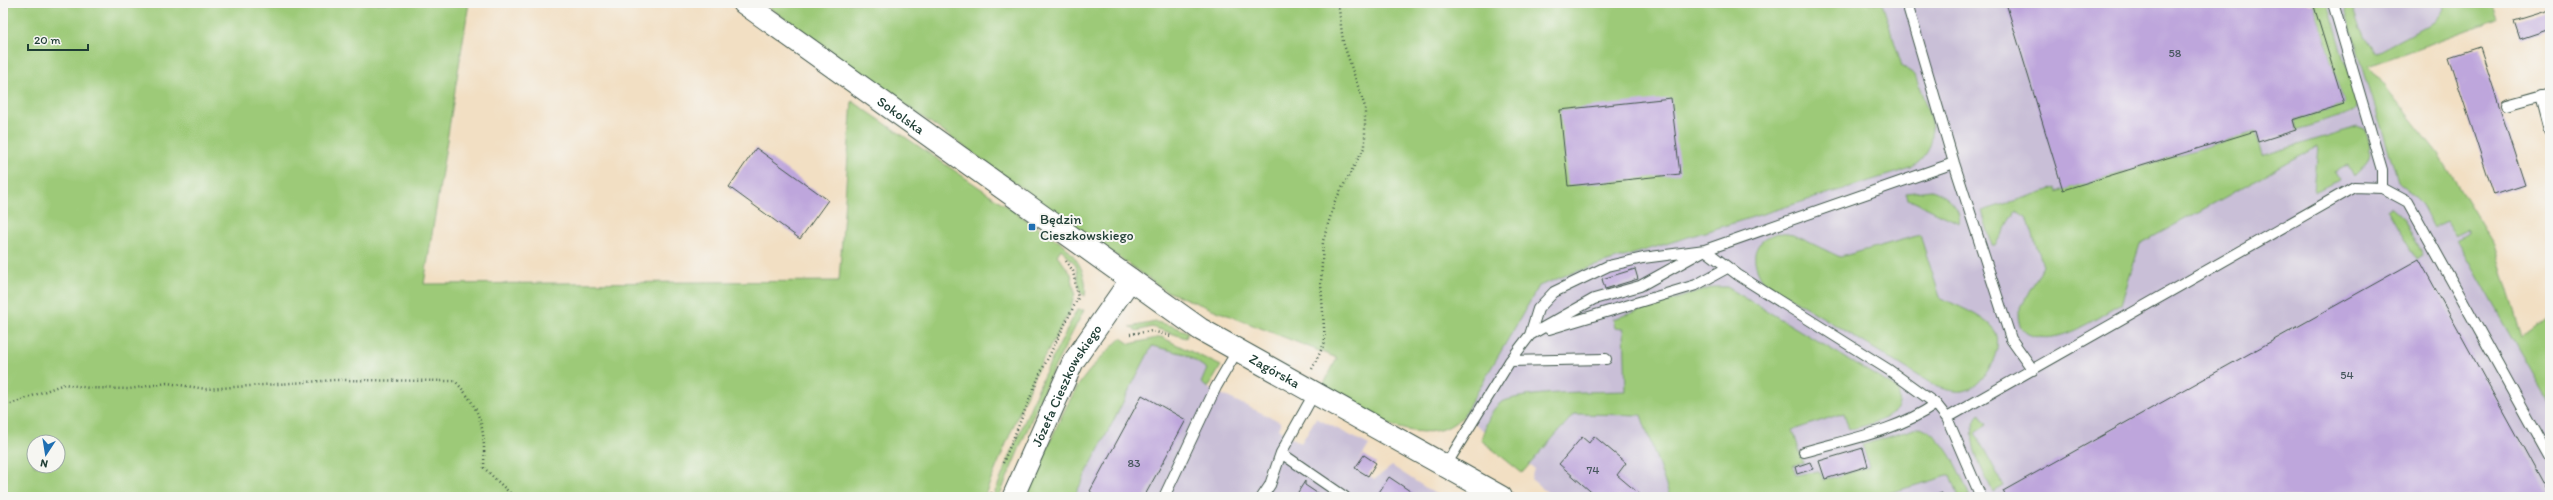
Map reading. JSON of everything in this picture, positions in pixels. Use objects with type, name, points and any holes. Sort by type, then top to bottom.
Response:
[{"type":"street","name":"Sokolska","points":[[744,3],[1064,233]]},
{"type":"street","name":"Zagórska","points":[[1064,233],[1200,329],[1501,497]]},
{"type":"street","name":"Józefa Cieszkowskiego","points":[[1013,497],[1073,362],[1131,279]]},
{"type":"lane","points":[[1907,3],[1954,163],[2011,339],[2033,370]]},
{"type":"lane","points":[[2333,3],[2382,170],[2382,188]]},
{"type":"lane","points":[[2507,105],[2545,94],[2550,130]]},
{"type":"lane","points":[[1530,335],[1594,300],[1640,286],[1705,250],[1954,163]]},
{"type":"lane","points":[[1947,418],[2354,187],[2382,188],[2408,202],[2550,458]]},
{"type":"lane","points":[[1446,465],[1510,361],[1530,335],[1538,309],[1554,292],[1608,266],[1643,258],[1705,250],[1727,268],[1890,370],[1936,404],[1947,418],[1981,497]]},
{"type":"lane","points":[[1530,335],[1696,285],[1727,268]]},
{"type":"lane","points":[[1164,497],[1216,387],[1237,351]]},
{"type":"lane","points":[[1510,361],[1606,359]]},
{"type":"lane","points":[[1262,497],[1270,485],[1281,454],[1309,389]]},
{"type":"lane","points":[[1804,452],[1900,425],[1917,417],[1936,404]]},
{"type":"lane","points":[[1281,454],[1345,497]]},
{"type":"path","points":[[1309,389],[1325,342],[1321,284],[1323,241],[1335,200],[1365,146],[1365,107],[1343,42],[1339,9],[1341,3]]},
{"type":"path","points":[[1001,468],[1040,374],[1078,298],[1073,271],[1061,253],[1064,233]]},
{"type":"path","points":[[3,407],[64,384],[89,388],[129,389],[167,383],[206,389],[335,380],[455,381],[472,399],[485,434],[484,468],[514,497]]},
{"type":"path","points":[[990,497],[992,490]]},
{"type":"path","points":[[795,497],[806,497]]},
{"type":"shaded area","points":[[1868,3],[2491,3],[2497,19],[2369,66],[2440,156],[2494,245],[2522,337],[2550,316],[2550,497],[1553,497],[1531,479],[1534,469],[1463,415],[1581,202]]},
{"type":"shaded area","points":[[1152,346],[1185,354],[1207,369],[1208,388],[1281,422],[1278,429],[1301,443],[1316,418],[1369,445],[1355,468],[1375,479],[1392,466],[1440,497],[1074,497]]},
{"type":"green space","points":[[3,3],[469,3],[424,284],[839,281],[852,101],[1064,245],[1078,262],[1083,274],[1086,288],[1085,296],[1080,292],[1076,265],[1061,249],[1057,255],[1071,274],[1075,293],[1070,311],[1035,374],[984,497],[3,497]]},
{"type":"green space","points":[[763,3],[1882,3],[1902,66],[1915,75],[1929,113],[1932,137],[1929,148],[1923,158],[1911,168],[1572,273],[1539,286],[1462,418],[1446,428],[1430,432],[1413,431],[1381,421],[1322,388],[1337,358],[1166,291]]},
{"type":"green space","points":[[2313,3],[2328,3],[2358,104],[2356,109],[2350,113],[2297,130],[2294,120],[2344,104]]},
{"type":"green space","points":[[2351,3],[2360,29],[2376,53],[2434,22],[2445,9],[2444,3],[2491,3],[2497,19],[2369,66],[2440,156],[2494,245],[2522,337],[2550,316],[2550,403],[2457,239],[2469,232],[2467,229],[2455,235],[2447,222],[2434,228],[2422,205],[2398,181],[2345,10]]},
{"type":"green space","points":[[2357,127],[2365,130],[2370,150],[2364,165],[2354,176],[2348,165],[2335,172],[2339,180],[2314,192],[2318,146],[2140,244],[2121,304],[2076,330],[2052,337],[2040,337],[2028,334],[2021,328],[2018,313],[2043,266],[2027,217],[2016,211],[1995,245],[1992,245],[1982,211],[2055,188],[2057,192],[2255,132],[2262,156]]},
{"type":"green space","points":[[1931,190],[1941,194],[1951,202],[1958,212],[1959,223],[1908,199],[1906,193]]},
{"type":"green space","points":[[2391,207],[2403,218],[2423,255],[2416,259],[2387,209]]},
{"type":"green space","points":[[1778,233],[1794,235],[1840,257],[1920,235],[1940,297],[1984,320],[1995,331],[1997,346],[1991,365],[1986,373],[1980,381],[1967,390],[1956,391],[1937,387],[1763,281],[1756,265],[1756,251],[1758,246],[1769,236]]},
{"type":"green space","points":[[1713,287],[1727,287],[1896,388],[1899,398],[1898,406],[1893,413],[1886,418],[1849,430],[1844,413],[1793,430],[1803,463],[1793,465],[1796,475],[1819,471],[1824,480],[1869,467],[1862,445],[1921,427],[1938,439],[1945,448],[1957,467],[1970,497],[1959,497],[1951,475],[1875,497],[1670,497],[1641,415],[1574,414],[1522,473],[1481,440],[1493,411],[1499,404],[1508,400],[1539,394],[1626,391],[1624,329],[1615,328],[1613,319]]},
{"type":"green space","points":[[1077,310],[1084,310],[1048,380],[999,497],[993,497],[1043,377]]},
{"type":"green space","points":[[1156,322],[1173,326],[1188,332],[1186,338],[1152,327],[1136,331],[1130,327]]},
{"type":"green space","points":[[1161,337],[1221,366],[1208,388],[1201,383],[1207,369],[1185,354],[1152,346],[1074,497],[1027,497],[1063,412],[1078,386],[1093,367],[1121,338],[1130,344]]},
{"type":"green space","points":[[1979,413],[1987,425],[1975,433],[2004,486],[1993,492],[1979,463],[1973,442],[1972,432],[1974,422]]},
{"type":"building","points":[[2006,3],[2313,3],[2344,104],[2293,120],[2296,130],[2258,142],[2255,131],[2063,190]]},
{"type":"building","points":[[2550,10],[2550,29],[2520,39],[2514,21]]},
{"type":"building","points":[[2480,47],[2525,185],[2494,195],[2449,57]]},
{"type":"building","points":[[1671,98],[1680,174],[1568,186],[1560,110]]},
{"type":"building","points":[[756,148],[828,200],[800,239],[729,187]]},
{"type":"building","points":[[2419,259],[2550,497],[2006,497],[2003,491]]},
{"type":"building","points":[[1635,269],[1638,279],[1605,289],[1602,279]]},
{"type":"building","points":[[1142,395],[1186,420],[1144,497],[1097,497],[1090,491]]},
{"type":"building","points":[[1594,436],[1626,463],[1617,475],[1643,497],[1597,497],[1559,464],[1582,437],[1589,443]]},
{"type":"building","points":[[1863,448],[1868,466],[1825,479],[1819,461]]},
{"type":"building","points":[[1364,455],[1376,463],[1368,476],[1355,468]]},
{"type":"building","points":[[1810,462],[1813,469],[1797,474],[1795,467]]},
{"type":"building","points":[[1389,477],[1419,497],[1376,497]]},
{"type":"building","points":[[1305,481],[1305,485],[1323,497],[1295,497]]},
{"type":"building","points":[[1942,493],[1943,497],[1929,497]]},
{"type":"place","name":"Będzin Cieszkowskiego","points":[[1032,227]]}]
